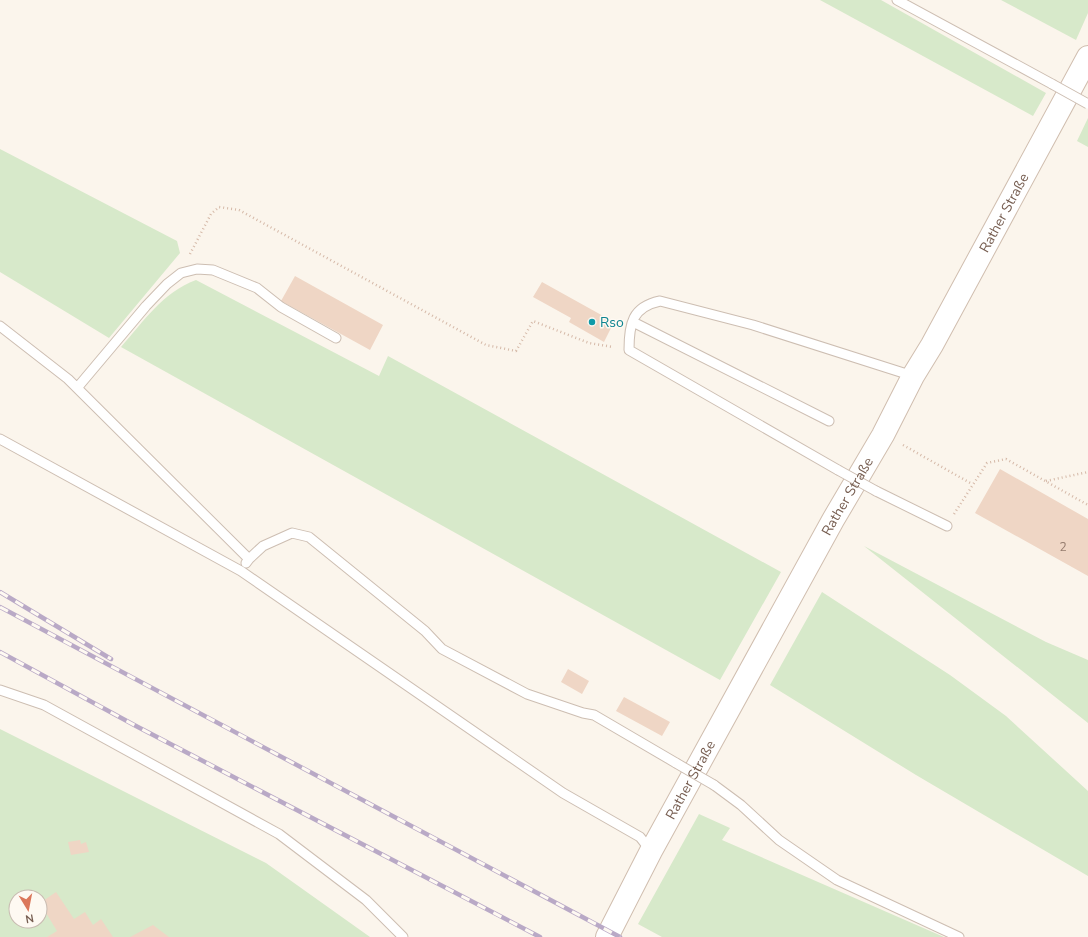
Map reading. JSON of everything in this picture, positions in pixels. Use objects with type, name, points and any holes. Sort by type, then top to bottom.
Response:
[{"type":"street","name":"Rather Straße","points":[[607,937],[651,851],[833,520],[883,435],[913,376],[943,324],[1088,56]]},
{"type":"lane","points":[[897,0],[1088,104]]},
{"type":"lane","points":[[77,388],[146,306],[181,273],[197,269],[213,270],[257,288],[281,307],[336,338]]},
{"type":"lane","points":[[913,376],[753,325],[660,301],[648,304],[637,314],[629,330],[629,350],[876,492],[947,526]]},
{"type":"lane","points":[[633,322],[829,421]]},
{"type":"lane","points":[[0,326],[77,388],[249,559]]},
{"type":"lane","points":[[0,439],[242,571],[563,793],[640,837],[651,851]]},
{"type":"lane","points":[[242,571],[249,559],[263,546],[292,533],[309,536],[425,631],[442,649],[527,694],[583,713],[594,715],[714,785],[741,805],[779,840],[837,880],[959,937]]},
{"type":"lane","points":[[0,690],[44,705],[279,834],[366,900],[404,937]]},
{"type":"path","points":[[181,273],[211,214],[219,207],[239,210],[486,345],[516,351],[533,320],[589,343],[629,350]]},
{"type":"path","points":[[907,447],[972,484]]},
{"type":"path","points":[[947,526],[972,484],[987,463],[1006,459],[1088,505]]},
{"type":"path","points":[[1046,481],[1088,472]]},
{"type":"green space","points":[[820,0],[881,0],[1046,93],[1033,116]]},
{"type":"green space","points":[[1001,0],[1088,0],[1088,13],[1076,40]]},
{"type":"green space","points":[[1088,118],[1088,147],[1077,141]]},
{"type":"green space","points":[[0,149],[177,241],[180,253],[109,338],[0,272]]},
{"type":"green space","points":[[196,280],[379,376],[388,356],[781,572],[720,680],[121,347],[163,300],[173,292]]},
{"type":"green space","points":[[864,546],[1046,642],[1088,660],[1088,723]]},
{"type":"green space","points":[[822,592],[950,675],[1006,716],[1088,791],[1088,876],[916,775],[770,685]]},
{"type":"green space","points":[[0,729],[266,863],[370,937],[0,937]]},
{"type":"green space","points":[[699,814],[730,828],[722,840],[944,937],[662,937],[638,924]]},
{"type":"building","points":[[295,276],[383,325],[370,350],[281,301]]},
{"type":"building","points":[[542,282],[614,322],[604,342],[569,322],[571,318],[533,297]]},
{"type":"building","points":[[1000,469],[1088,519],[1088,576],[975,513]]},
{"type":"building","points":[[568,669],[589,681],[582,694],[561,682]]},
{"type":"building","points":[[624,697],[670,722],[662,736],[616,711]]},
{"type":"building","points":[[80,840],[81,844],[86,842],[89,852],[71,855],[68,842]]},
{"type":"building","points":[[56,892],[74,919],[85,912],[93,925],[101,919],[113,937],[47,937],[57,931],[48,916],[48,898]]},
{"type":"building","points":[[153,925],[169,937],[130,937]]},
{"type":"railway","points":[[0,592],[111,659]]},
{"type":"railway","points":[[0,607],[620,937]]},
{"type":"railway","points":[[0,652],[136,726],[540,937]]},
{"type":"place","name":"Rso","points":[[592,322]]}]
